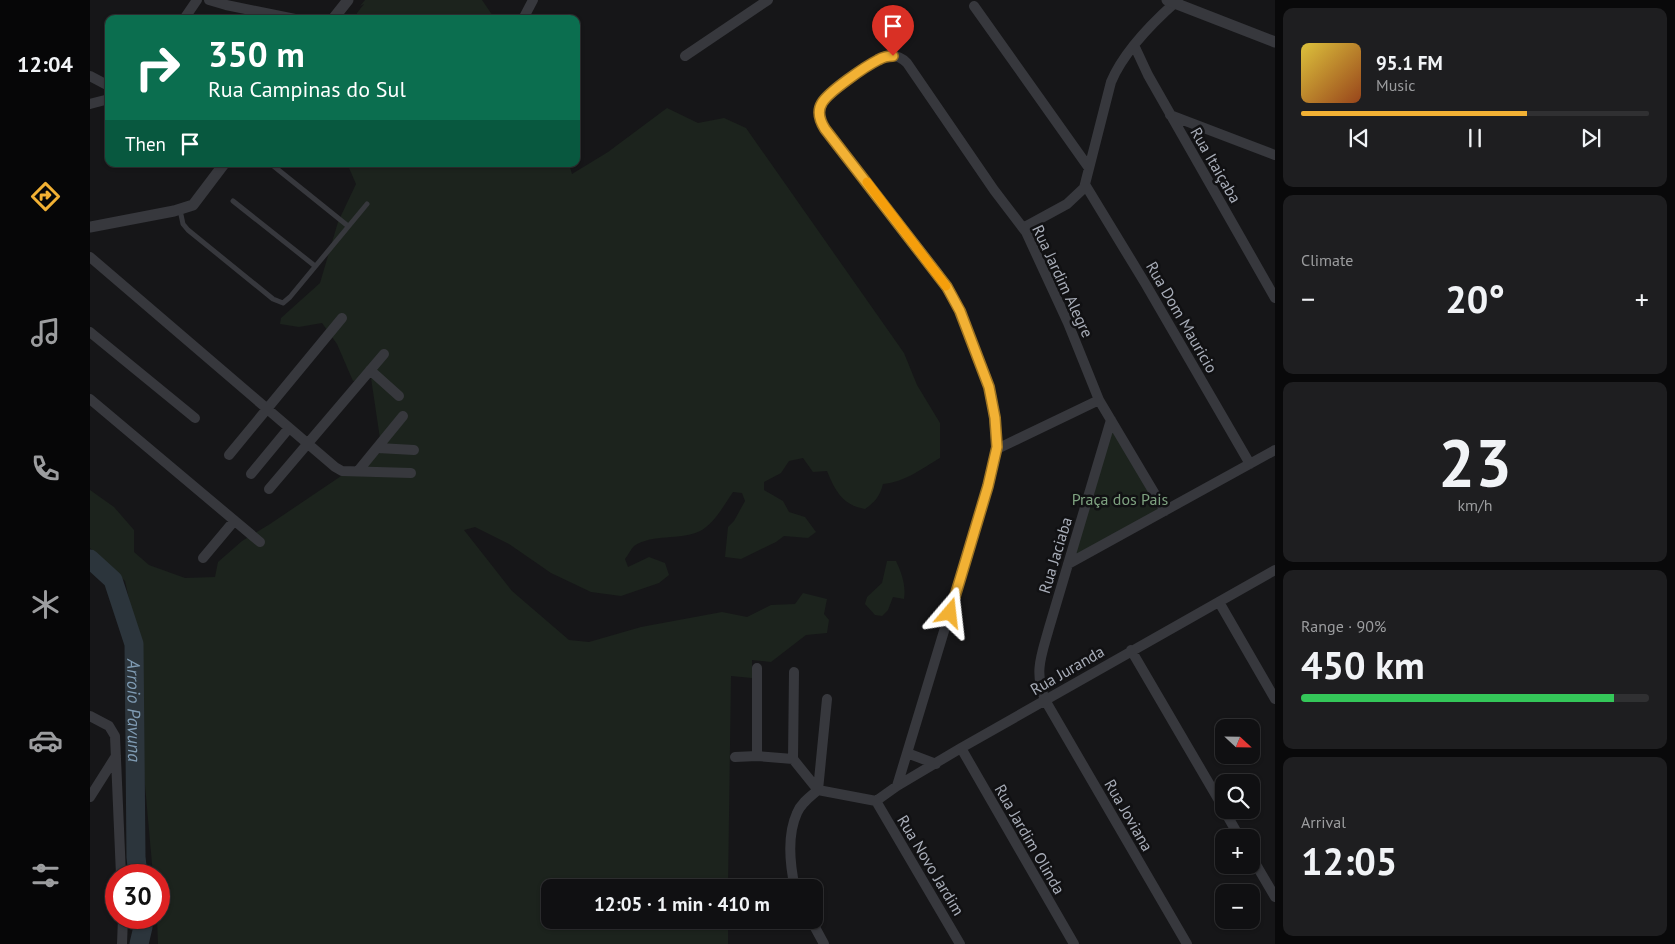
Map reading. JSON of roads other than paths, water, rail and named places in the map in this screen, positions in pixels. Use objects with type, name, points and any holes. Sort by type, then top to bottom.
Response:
[{"type":"street","points":[[187,15],[197,0]]},
{"type":"street","points":[[210,0],[275,15]]},
{"type":"street","points":[[336,15],[348,0]]},
{"type":"street","points":[[526,15],[533,0]]},
{"type":"street","points":[[685,56],[768,0]]},
{"type":"street","points":[[1023,228],[1067,204],[1086,186],[1111,82],[1116,70],[1134,45],[1173,1],[1275,42]]},
{"type":"street","points":[[974,6],[1089,168]]},
{"type":"street","name":"Rua Itaiçaba","points":[[1134,45],[1170,115],[1275,298]]},
{"type":"street","name":"Rua Jardim Alegre","points":[[997,449],[995,418],[989,387],[960,311],[937,272],[825,129],[820,118],[822,103],[830,94],[872,63],[884,57],[893,56],[903,59],[914,71],[953,132],[1023,228],[1057,298],[1099,400],[1165,511]]},
{"type":"street","points":[[90,76],[105,84]]},
{"type":"street","points":[[90,104],[105,100]]},
{"type":"street","points":[[1170,115],[1275,155]]},
{"type":"street","points":[[90,227],[180,210],[193,205],[222,167]]},
{"type":"street","name":"Rua Dom Mauricio","points":[[1086,186],[1145,283],[1250,464]]},
{"type":"street","points":[[90,257],[266,410],[335,467],[342,471],[411,473]]},
{"type":"street","points":[[229,455],[342,318]]},
{"type":"street","points":[[90,332],[195,418]]},
{"type":"street","points":[[269,489],[384,354]]},
{"type":"street","points":[[370,370],[399,396]]},
{"type":"street","points":[[90,399],[260,542]]},
{"type":"street","points":[[897,786],[988,486],[997,449],[1099,400]]},
{"type":"street","points":[[358,471],[403,416]]},
{"type":"street","name":"Rua Jaciaba","points":[[1045,700],[1038,676],[1040,660],[1111,420]]},
{"type":"street","points":[[251,474],[289,428]]},
{"type":"street","points":[[378,448],[414,450]]},
{"type":"street","points":[[1068,564],[1275,450]]},
{"type":"street","points":[[203,558],[234,521]]},
{"type":"street","name":"Rua Juranda","points":[[876,801],[897,786],[961,748],[1275,570]]},
{"type":"street","points":[[1219,602],[1275,699]]},
{"type":"street","points":[[1131,650],[1215,795]]},
{"type":"street","points":[[757,668],[757,756]]},
{"type":"street","points":[[794,672],[793,759],[818,790],[876,801]]},
{"type":"street","points":[[794,879],[791,860],[793,824],[800,806],[818,790],[827,699]]},
{"type":"street","name":"Rua Joviana","points":[[1045,700],[1187,944]]},
{"type":"street","points":[[90,716],[112,729],[115,736],[121,864]]},
{"type":"street","name":"Rua Jardim Olinda","points":[[961,748],[1074,944]]},
{"type":"street","points":[[907,753],[936,764]]},
{"type":"street","points":[[90,797],[116,756]]},
{"type":"street","points":[[735,757],[757,756],[793,759]]},
{"type":"street","name":"Rua Novo Jardim","points":[[876,801],[960,944]]},
{"type":"street","points":[[1260,871],[1275,897]]},
{"type":"street","points":[[122,944],[123,929]]},
{"type":"street","points":[[816,929],[824,944]]},
{"type":"lane","points":[[275,167],[348,226]]},
{"type":"lane","points":[[233,201],[316,266]]},
{"type":"lane","points":[[180,210],[188,230],[278,302],[283,303],[367,204]]},
{"type":"waterway","name":"Arroio Pavuna","points":[[90,559],[113,580],[134,644],[137,864]]},
{"type":"waterway","name":"Arroio Pavuna","points":[[139,944],[143,929]]},
{"type":"park label","name":"Praça dos Pais","points":[[1120,499]]}]
